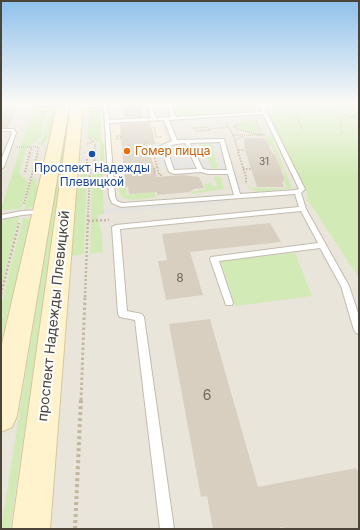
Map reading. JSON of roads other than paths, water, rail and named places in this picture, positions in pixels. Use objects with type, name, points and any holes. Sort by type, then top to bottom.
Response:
[{"type":"main road","name":"проспект Надежды Плевицкой","points":[[1,416],[32,213],[71,128]]},
{"type":"main road","name":"проспект Надежды Плевицкой","points":[[31,529],[79,128]]},
{"type":"lane","points":[[108,128],[114,202],[121,205],[132,205],[298,192],[302,189],[272,128]]},
{"type":"lane","points":[[169,128],[175,142]]},
{"type":"lane","points":[[1,130],[12,130],[14,133],[1,167]]},
{"type":"lane","points":[[233,170],[208,172],[201,170],[171,171],[163,146],[175,142],[222,140],[233,170],[237,196]]},
{"type":"lane","points":[[187,141],[201,170]]},
{"type":"lane","points":[[298,192],[303,209],[345,286],[359,330]]},
{"type":"lane","points":[[167,529],[139,317],[123,314],[116,227],[303,209]]},
{"type":"lane","points":[[1,213],[32,213]]},
{"type":"lane","points":[[1,218],[32,213]]},
{"type":"lane","points":[[229,303],[214,258],[323,245]]},
{"type":"place","name":"Гомер пицца","points":[[127,151]]},
{"type":"place","name":"Проспект Надежды Плевицкой","points":[[92,154]]}]
